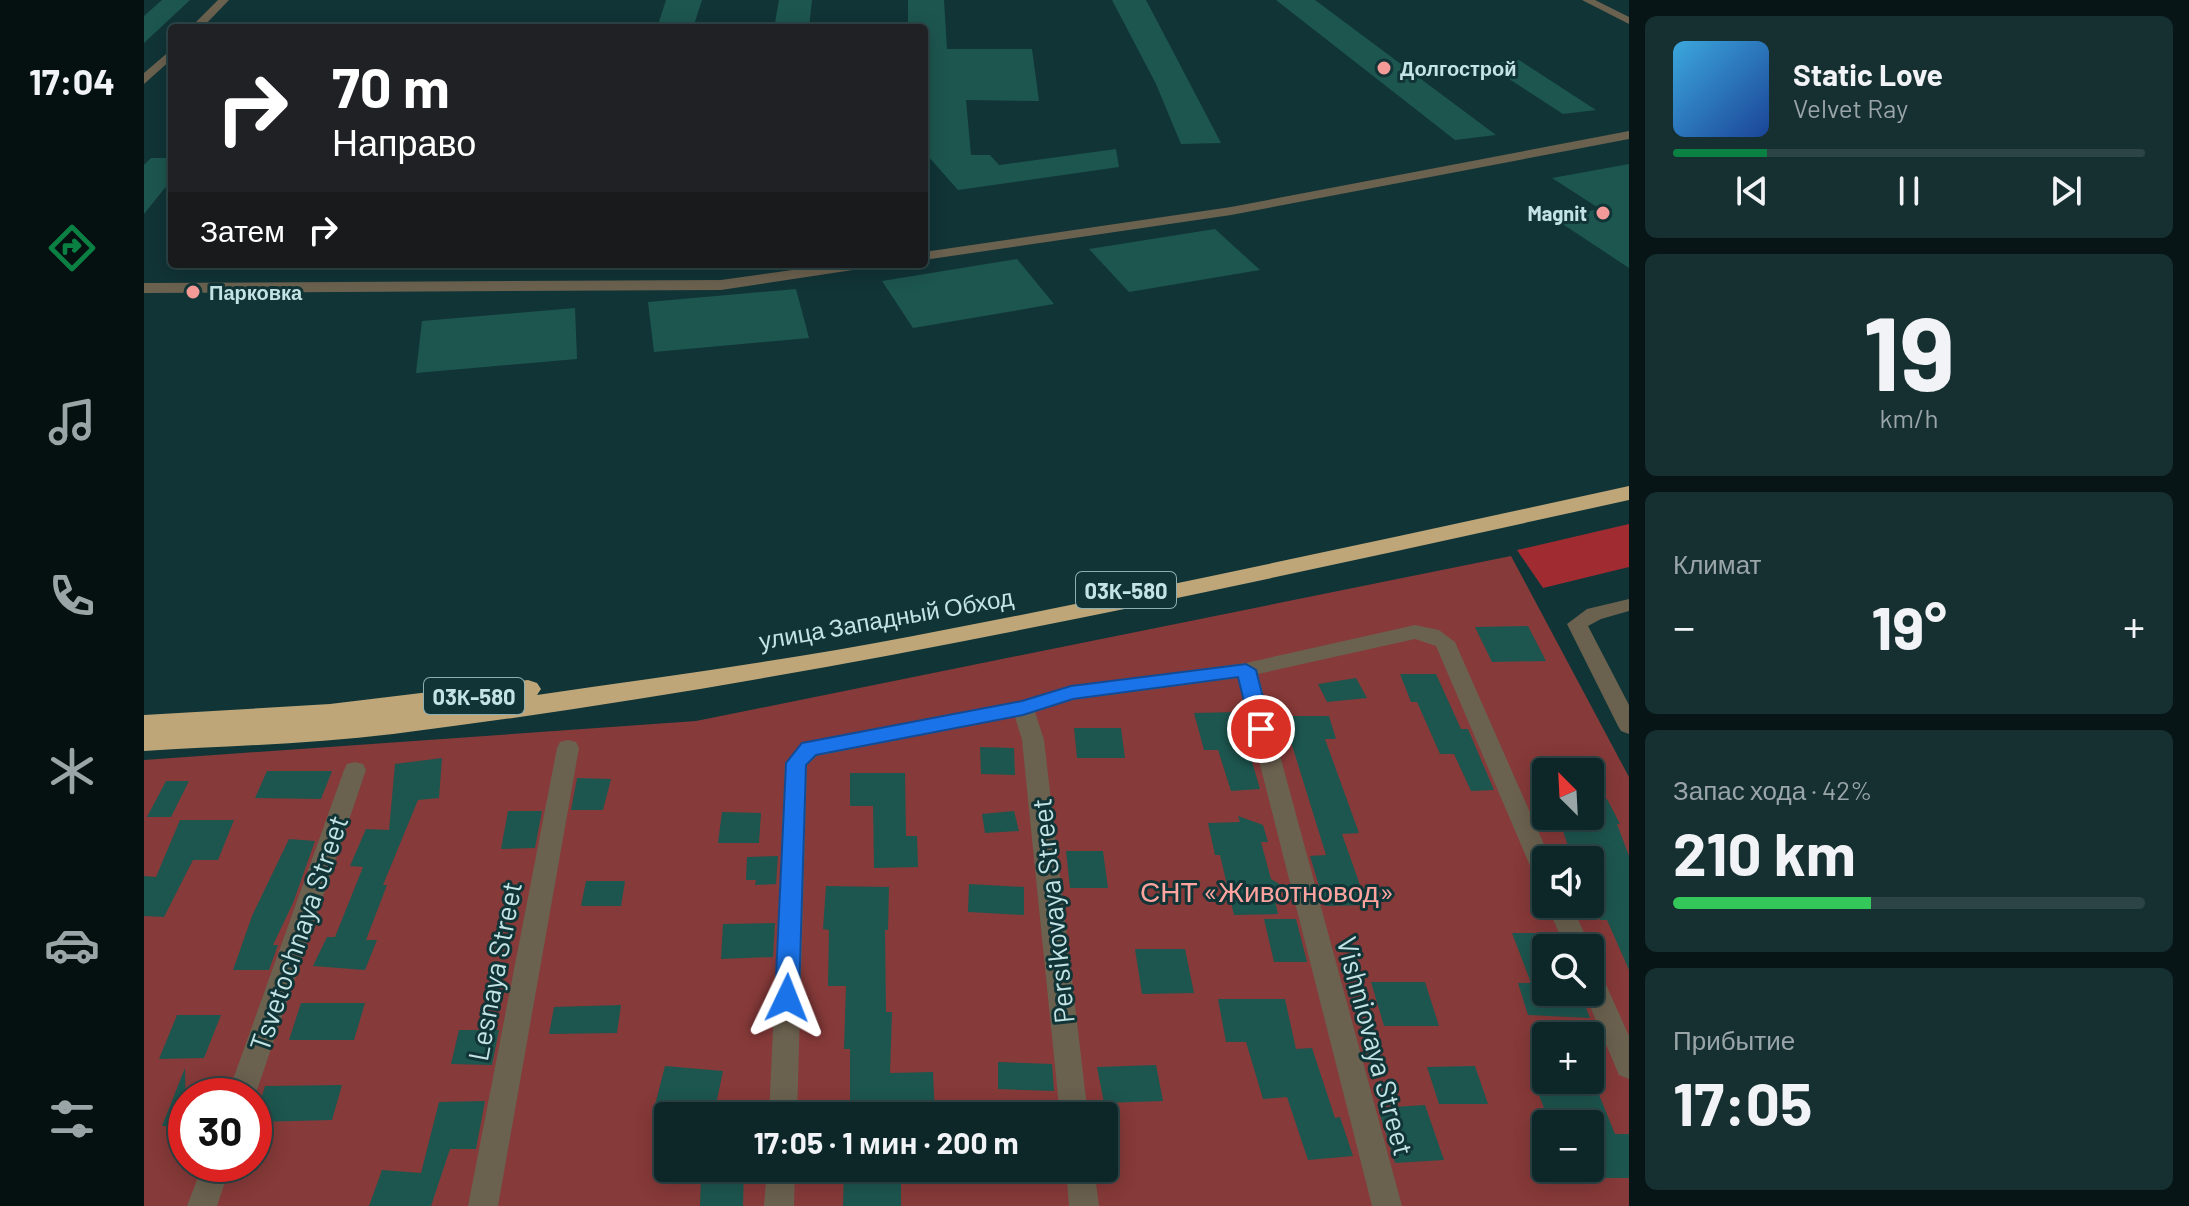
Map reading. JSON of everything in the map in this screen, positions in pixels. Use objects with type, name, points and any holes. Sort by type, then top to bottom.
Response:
[{"type":"highway","name":"улица Западный Обход","points":[[144,724],[330,713],[619,678],[903,634],[1254,564],[1629,482]]},
{"type":"highway","name":"улица Западный Обход","points":[[144,742],[390,725],[621,692],[910,645],[1629,493]]},
{"type":"street","points":[[200,24],[224,0]]},
{"type":"street","points":[[1587,0],[1629,21]]},
{"type":"street","points":[[144,80],[168,56]]},
{"type":"street","points":[[928,255],[1231,211],[1629,135]]},
{"type":"street","points":[[144,288],[721,285],[838,268]]},
{"type":"street","points":[[1629,605],[1594,614],[1577,624],[1629,726]]},
{"type":"street","points":[[784,1102],[796,763],[810,749],[847,739],[1023,708],[1071,693],[1246,670],[1415,632],[1432,635],[1445,642],[1533,846]]},
{"type":"street","name":"Vishniovaya Street","points":[[1246,670],[1387,1206]]},
{"type":"street","name":"Persikovaya Street","points":[[1023,708],[1033,740],[1072,1102]]},
{"type":"street","name":"Lesnaya Street","points":[[483,1206],[568,748]]},
{"type":"street","name":"Tsvetochnaya Street","points":[[247,1078],[355,770]]},
{"type":"street","points":[[1603,1006],[1629,1067]]},
{"type":"street","points":[[202,1206],[211,1182]]},
{"type":"street","points":[[779,1206],[780,1182]]},
{"type":"street","points":[[1081,1182],[1084,1206]]},
{"type":"green space","name":"СНТ «Животновод»","points":[[1511,556],[1629,777],[1629,1206],[144,1206],[144,760],[696,721]]},
{"type":"shaded area","points":[[1629,524],[1629,567],[1543,588],[1517,550]]},
{"type":"building","points":[[162,0],[190,0],[144,43],[144,16]]},
{"type":"building","points":[[666,0],[702,0],[694,24],[658,24]]},
{"type":"building","points":[[779,0],[812,0],[809,24],[775,24]]},
{"type":"building","points":[[908,0],[944,0],[947,49],[1032,49],[1039,101],[966,100],[971,155],[990,155],[999,165],[1116,149],[1119,167],[958,190],[928,156],[928,24],[908,23]]},
{"type":"building","points":[[1112,0],[1146,0],[1221,143],[1181,144],[1156,84]]},
{"type":"building","name":"Долгострой","points":[[1276,0],[1315,0],[1496,135],[1455,140]]},
{"type":"building","points":[[1519,60],[1596,110],[1563,114],[1486,64]]},
{"type":"building","points":[[151,158],[168,158],[168,184],[144,214],[144,165]]},
{"type":"building","name":"Magnit","points":[[1629,164],[1629,268],[1552,217],[1600,209],[1552,178]]},
{"type":"building","points":[[1215,229],[1260,270],[1129,292],[1089,249]]},
{"type":"building","points":[[1017,259],[1054,304],[913,328],[882,281]]},
{"type":"building","points":[[796,289],[809,338],[654,352],[648,302]]},
{"type":"building","points":[[575,308],[577,359],[416,373],[422,321]]},
{"type":"building","points":[[1528,626],[1546,661],[1492,662],[1475,627]]},
{"type":"building","points":[[1400,674],[1436,674],[1461,729],[1468,729],[1494,790],[1471,791],[1454,754],[1440,754],[1417,702],[1411,702]]},
{"type":"building","points":[[1356,678],[1367,698],[1327,702],[1318,684]]},
{"type":"building","points":[[1238,712],[1260,789],[1231,791],[1218,750],[1204,750],[1194,713]]},
{"type":"building","points":[[1283,716],[1329,716],[1336,739],[1325,739],[1359,833],[1342,834],[1367,905],[1325,906],[1310,856],[1326,855]]},
{"type":"building","points":[[1074,728],[1121,728],[1125,758],[1077,758]]},
{"type":"building","points":[[980,747],[1014,748],[1015,775],[981,774]]},
{"type":"building","points":[[442,758],[439,798],[418,800],[383,885],[387,885],[366,940],[377,940],[365,970],[313,966],[327,937],[335,937],[363,867],[350,866],[366,829],[389,830],[395,764]]},
{"type":"building","points":[[267,771],[332,771],[321,799],[255,798]]},
{"type":"building","points":[[850,773],[905,773],[906,836],[917,836],[918,867],[874,868],[873,806],[850,806]]},
{"type":"building","points":[[577,778],[611,779],[603,810],[571,810]]},
{"type":"building","points":[[166,781],[189,781],[171,817],[147,817]]},
{"type":"building","points":[[1604,799],[1607,799],[1620,824],[1617,824],[1629,856],[1629,970],[1607,920],[1599,918],[1604,918],[1604,846],[1568,846],[1563,830],[1604,830]]},
{"type":"building","points":[[508,811],[542,811],[535,848],[501,849]]},
{"type":"building","points":[[1014,811],[1019,831],[985,833],[982,814]]},
{"type":"building","points":[[722,812],[761,813],[759,843],[718,843]]},
{"type":"building","points":[[1238,816],[1263,825],[1268,842],[1261,842],[1271,879],[1281,885],[1273,892],[1278,914],[1234,915],[1220,855],[1215,855],[1208,823],[1240,822]]},
{"type":"building","points":[[180,820],[234,820],[218,860],[193,860],[164,917],[144,916],[144,876],[156,877]]},
{"type":"building","points":[[289,839],[315,841],[293,903],[273,945],[278,945],[269,970],[233,970],[252,916]]},
{"type":"building","points":[[1066,851],[1103,851],[1108,888],[1070,888]]},
{"type":"building","points":[[778,856],[776,884],[755,885],[756,880],[746,880],[747,857]]},
{"type":"building","points":[[586,881],[625,881],[621,906],[581,906]]},
{"type":"building","points":[[969,884],[1024,887],[1024,915],[968,912]]},
{"type":"building","points":[[826,886],[889,887],[888,930],[885,930],[886,1012],[892,1012],[890,1073],[933,1072],[934,1102],[850,1102],[850,1049],[844,1049],[846,986],[828,986],[829,930],[823,929]]},
{"type":"building","points":[[1264,919],[1296,919],[1307,962],[1274,962]]},
{"type":"building","points":[[775,923],[773,957],[721,959],[723,924]]},
{"type":"building","points":[[1512,933],[1546,933],[1532,934],[1532,1006],[1585,1006],[1590,1018],[1528,1015],[1518,983],[1531,983]]},
{"type":"building","points":[[1135,949],[1185,949],[1194,993],[1142,994]]},
{"type":"building","points":[[1371,982],[1425,982],[1439,1026],[1384,1026]]},
{"type":"building","points":[[1218,999],[1285,999],[1296,1049],[1312,1048],[1335,1118],[1340,1117],[1353,1156],[1308,1160],[1287,1097],[1263,1099],[1246,1042],[1226,1042]]},
{"type":"building","points":[[301,1003],[365,1003],[354,1040],[289,1040]]},
{"type":"building","points":[[621,1005],[617,1033],[549,1034],[554,1007]]},
{"type":"building","points":[[177,1015],[221,1015],[204,1058],[159,1059]]},
{"type":"building","points":[[459,1030],[499,1030],[492,1065],[451,1064]]},
{"type":"building","points":[[998,1062],[1052,1064],[1054,1091],[998,1089]]},
{"type":"building","points":[[1156,1065],[1163,1101],[1104,1102],[1097,1067]]},
{"type":"building","points":[[665,1066],[723,1071],[717,1102],[656,1102]]},
{"type":"building","points":[[1475,1066],[1488,1104],[1439,1104],[1427,1067]]},
{"type":"building","points":[[342,1085],[332,1120],[272,1122],[272,1086]]},
{"type":"building","points":[[1538,1094],[1599,1094],[1615,1134],[1629,1134],[1629,1178],[1604,1178],[1604,1110],[1545,1110]]},
{"type":"building","points":[[485,1101],[476,1149],[450,1149],[431,1206],[369,1206],[382,1170],[421,1173],[439,1102]]},
{"type":"building","points":[[1425,1105],[1444,1160],[1395,1163],[1378,1108]]},
{"type":"building","points":[[168,1111],[168,1126],[162,1126]]},
{"type":"building","points":[[701,1182],[744,1182],[743,1206],[700,1206]]},
{"type":"building","points":[[844,1182],[901,1182],[901,1206],[843,1206]]},
{"type":"place","name":"Долгострой","points":[[1384,68]]},
{"type":"place","name":"Magnit","points":[[1603,213]]},
{"type":"place","name":"Парковка","points":[[193,292]]},
{"type":"route","points":[[787,998],[796,763],[810,749],[847,739],[1023,708],[1071,693],[1246,670],[1261,729]]}]
